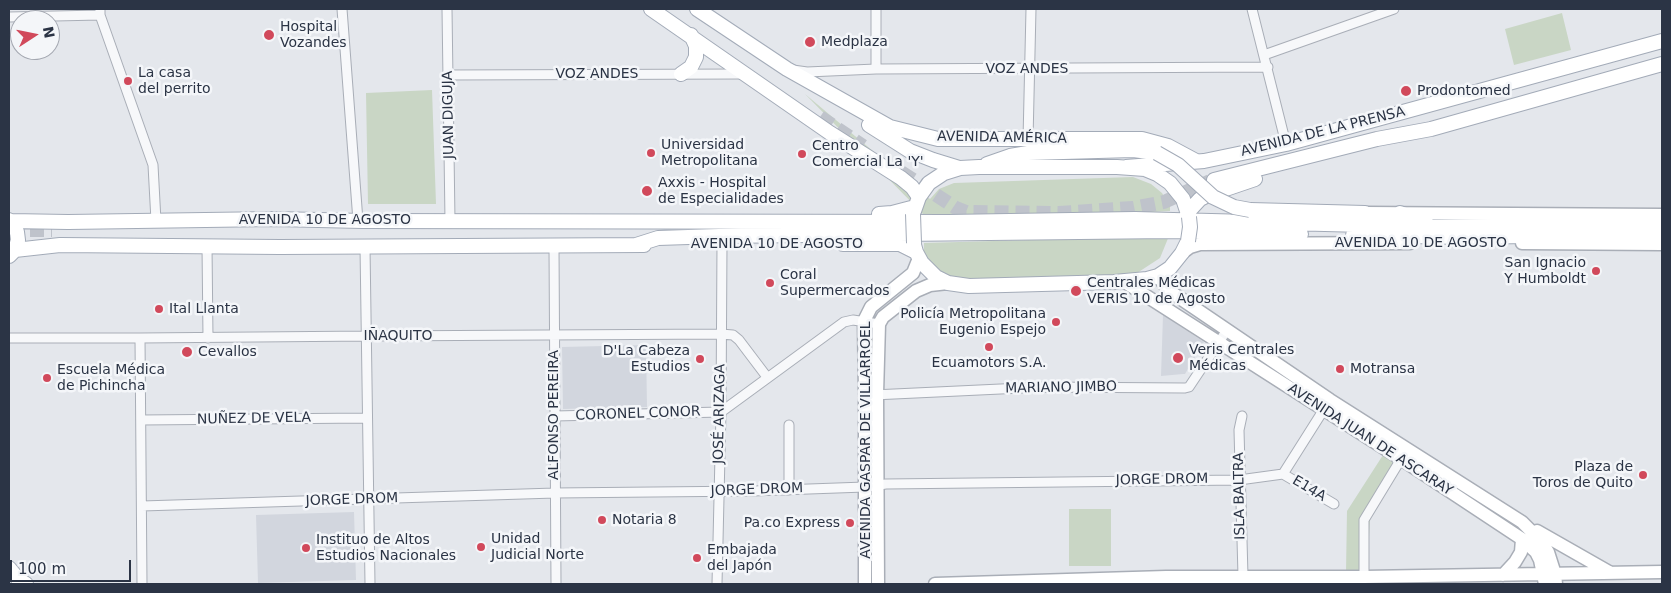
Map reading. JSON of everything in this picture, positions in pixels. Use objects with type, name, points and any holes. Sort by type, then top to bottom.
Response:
[{"type":"main road","points":[[650,9],[912,187],[916,206],[916,251]]},
{"type":"main road","name":"AVENIDA AMÉRICA","points":[[697,9],[787,69],[890,127],[938,139],[1148,140],[1168,146],[1197,162]]},
{"type":"main road","points":[[681,74],[691,67],[696,57],[696,46],[691,36]]},
{"type":"main road","name":"AVENIDA DE LA PRENSA","points":[[1126,167],[1197,162],[1286,144],[1662,41]]},
{"type":"main road","name":"AVENIDA DE LA PRENSA","points":[[1189,215],[1200,199],[1227,187],[1415,132],[1541,99],[1662,64]]},
{"type":"main road","points":[[746,74],[772,84],[820,118]]},
{"type":"main road","name":"AVENIDA AMÉRICA","points":[[814,84],[848,112],[910,151],[960,168]]},
{"type":"main road","name":"AVENIDA DE LA PRENSA","points":[[1214,180],[1377,139],[1415,132]]},
{"type":"main road","points":[[979,167],[1004,157],[1028,153],[1133,150],[1157,153],[1178,164],[1213,197],[1234,207],[1250,210],[1365,213],[1662,214]]},
{"type":"main road","points":[[916,206],[929,183],[939,175],[960,168],[1126,167],[1151,171],[1170,183],[1180,193],[1189,215],[1190,227],[1185,247]]},
{"type":"main road","name":"AVENIDA 10 DE AGOSTO","points":[[639,221],[664,216],[847,216],[892,213],[916,206]]},
{"type":"main road","points":[[1400,213],[1438,227]]},
{"type":"main road","name":"AVENIDA 10 DE AGOSTO","points":[[10,220],[156,221],[274,219],[358,221],[1036,222],[1135,219],[1438,227],[1662,223]]},
{"type":"main road","points":[[274,219],[254,227],[51,234],[257,238],[280,247]]},
{"type":"main road","points":[[10,220],[17,232],[18,240],[12,253]]},
{"type":"main road","name":"AVENIDA 10 DE AGOSTO","points":[[636,245],[658,238],[738,235],[1169,231],[1462,237],[1662,234]]},
{"type":"main road","name":"AVENIDA 10 DE AGOSTO","points":[[12,253],[60,245],[554,247],[722,243],[900,244],[916,251],[930,273],[948,283],[969,286],[1148,279],[1158,276],[1170,268],[1185,247],[1200,244],[1473,242],[1662,244]]},
{"type":"main road","name":"AVENIDA GASPAR DE VILLARROEL","points":[[864,584],[871,486],[871,395],[864,321],[871,307],[912,273],[916,251]]},
{"type":"main road","name":"AVENIDA JUAN DE ASCARAY","points":[[1158,276],[1168,290],[1227,330],[1401,460],[1522,539],[1536,552],[1550,579]]},
{"type":"main road","name":"AVENIDA JUAN DE ASCARAY","points":[[1123,281],[1219,342],[1522,522],[1540,540],[1548,552],[1550,579]]},
{"type":"main road","name":"AVENIDA GASPAR DE VILLARROEL","points":[[871,395],[879,324],[883,317],[916,291],[930,285],[948,283]]},
{"type":"main road","name":"AVENIDA GASPAR DE VILLARROEL","points":[[871,486],[878,584]]},
{"type":"main road","points":[[1522,522],[1566,549],[1611,573]]},
{"type":"main road","points":[[1503,575],[1515,562],[1520,552],[1522,539]]},
{"type":"main road","points":[[9,568],[18,579],[26,584]]},
{"type":"main road","points":[[935,584],[1242,576],[1503,575],[1550,579],[1611,573],[1662,572]]},
{"type":"street","points":[[342,9],[358,221]]},
{"type":"street","name":"JUAN DIGUJA","points":[[447,9],[450,221]]},
{"type":"street","points":[[876,9],[876,69]]},
{"type":"street","points":[[1028,140],[1031,9]]},
{"type":"street","points":[[1252,9],[1286,144]]},
{"type":"street","points":[[1264,56],[1394,9]]},
{"type":"street","points":[[9,17],[100,12],[153,165],[156,221]]},
{"type":"street","name":"VOZ ANDES","points":[[787,69],[807,72],[876,69],[1268,67]]},
{"type":"street","name":"VOZ ANDES","points":[[448,75],[746,74]]},
{"type":"street","name":"JOSÉ ARIZAGA","points":[[716,584],[721,412],[722,243]]},
{"type":"street","points":[[206,246],[208,338]]},
{"type":"street","points":[[365,247],[370,584]]},
{"type":"street","name":"ALFONSO PEREIRA","points":[[554,247],[556,584]]},
{"type":"street","points":[[721,412],[844,322],[854,320],[879,324]]},
{"type":"street","name":"MARIANO JIMBO","points":[[871,395],[1043,387],[1185,388],[1189,387],[1227,330]]},
{"type":"street","name":"IÑAQUITO","points":[[9,338],[721,334],[733,335],[739,340],[767,377]]},
{"type":"street","points":[[140,338],[142,584]]},
{"type":"street","points":[[1283,474],[1327,405]]},
{"type":"street","name":"CORONEL CONOR","points":[[555,416],[721,412]]},
{"type":"street","name":"ISLA BALTRA","points":[[1242,416],[1239,430],[1242,576]]},
{"type":"street","name":"NUÑEZ DE VELA","points":[[141,420],[367,418]]},
{"type":"street","points":[[789,490],[790,425]]},
{"type":"street","points":[[1364,577],[1364,520],[1401,460]]},
{"type":"street","name":"JORGE DROM","points":[[142,506],[555,493],[719,492],[871,486],[1239,480],[1283,474]]},
{"type":"street","name":"E14A","points":[[1283,474],[1334,504]]},
{"type":"shaded area","name":"Veris Centrales Médicas","points":[[1163,315],[1204,342],[1185,374],[1161,376]]},
{"type":"shaded area","points":[[646,345],[647,407],[563,409],[562,347]]},
{"type":"shaded area","name":"Instituo de Altos Estudios Nacionales","points":[[354,512],[356,580],[258,583],[256,515]]},
{"type":"green space","points":[[1562,13],[1571,50],[1514,65],[1505,29]]},
{"type":"green space","points":[[432,90],[436,204],[368,204],[366,93]]},
{"type":"green space","points":[[805,94],[930,199],[939,189],[954,183],[1133,177],[1151,184],[1162,193],[1170,207],[1170,211],[1037,218],[924,219],[923,214]]},
{"type":"green space","points":[[1169,236],[1160,258],[1134,275],[963,281],[946,276],[931,265],[924,252],[924,243]]},
{"type":"green space","points":[[1383,455],[1400,467],[1370,519],[1367,572],[1346,572],[1347,511]]},
{"type":"green space","points":[[1069,509],[1111,509],[1111,566],[1069,566]]},
{"type":"tunnel","points":[[820,117],[863,146]]},
{"type":"tunnel","points":[[901,172],[956,208],[966,212],[1059,213],[1133,208],[1164,202],[1210,181]]},
{"type":"tunnel","points":[[9,230],[52,230]]},
{"type":"place","name":"Hospital Vozandes","points":[[269,35]]},
{"type":"place","name":"Medplaza","points":[[810,42]]},
{"type":"place","name":"La casa del perrito","points":[[128,81]]},
{"type":"place","name":"Prodontomed","points":[[1406,91]]},
{"type":"place","name":"Universidad Metropolitana","points":[[651,153]]},
{"type":"place","name":"Centro Comercial La 'Y'","points":[[802,154]]},
{"type":"place","name":"Axxis - Hospital de Especialidades","points":[[647,191]]},
{"type":"place","name":"San Ignacio Y Humboldt","points":[[1596,271]]},
{"type":"place","name":"Coral Supermercados","points":[[770,283]]},
{"type":"place","name":"Centrales Médicas VERIS 10 de Agosto","points":[[1076,291]]},
{"type":"place","name":"Ital Llanta","points":[[159,309]]},
{"type":"place","name":"Policía Metropolitana Eugenio Espejo","points":[[1056,322]]},
{"type":"place","name":"Ecuamotors S.A.","points":[[989,347]]},
{"type":"place","name":"Cevallos","points":[[187,352]]},
{"type":"place","name":"Veris Centrales Médicas","points":[[1178,358]]},
{"type":"place","name":"D'La Cabeza Estudios","points":[[700,359]]},
{"type":"place","name":"Motransa","points":[[1340,369]]},
{"type":"place","name":"Escuela Médica de Pichincha","points":[[47,378]]},
{"type":"place","name":"Plaza de Toros de Quito","points":[[1643,475]]},
{"type":"place","name":"Notaria 8","points":[[602,520]]},
{"type":"place","name":"Pa.co Express","points":[[850,523]]},
{"type":"place","name":"Unidad Judicial Norte","points":[[481,547]]},
{"type":"place","name":"Instituo de Altos Estudios Nacionales","points":[[306,548]]},
{"type":"place","name":"Embajada del Japón","points":[[697,558]]}]
